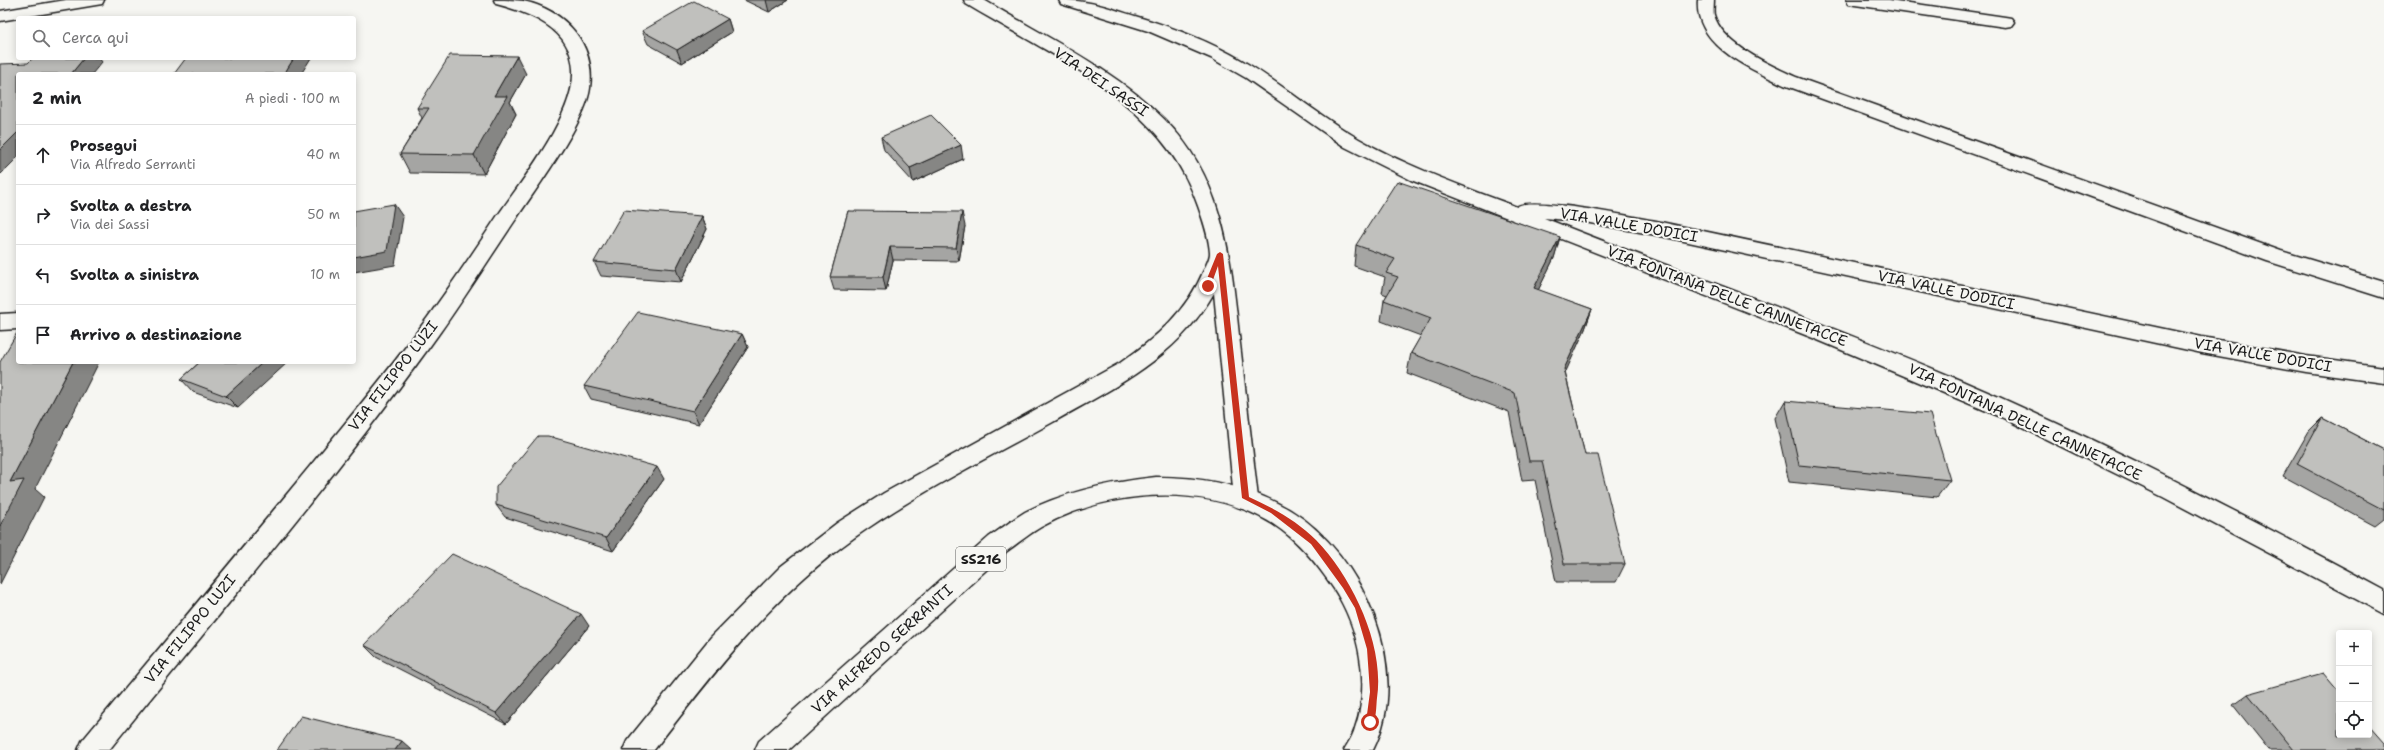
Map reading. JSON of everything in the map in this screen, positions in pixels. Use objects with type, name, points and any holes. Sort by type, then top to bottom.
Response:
[{"type":"street","points":[[0,16],[96,0]]},
{"type":"street","name":"VIA FILIPPO LUZI","points":[[92,750],[412,354],[547,160],[574,109],[581,89],[580,58],[576,43],[566,29],[551,18],[502,0]]},
{"type":"street","name":"VIA DEI SASSI","points":[[972,0],[1093,73],[1140,106],[1156,121],[1178,146],[1197,176],[1211,216],[1220,254],[1246,498]]},
{"type":"street","name":"VIA FONTANA DELLE CANNETACCE","points":[[1067,0],[1154,27],[1201,45],[1238,66],[1350,142],[1418,175],[1814,328],[1958,388],[2180,494],[2384,604]]},
{"type":"street","points":[[1706,0],[1704,12],[1707,21],[1722,39],[1759,66],[1790,81],[2267,254],[2384,290]]},
{"type":"street","points":[[1855,0],[2005,22]]},
{"type":"street","name":"VIA VALLE DODICI","points":[[1508,210],[1579,214],[1649,226],[2195,343],[2306,364],[2384,375]]},
{"type":"street","points":[[637,750],[720,645],[789,575],[846,530],[892,500],[1128,369],[1150,354],[1170,337],[1201,299],[1220,254]]},
{"type":"street","points":[[0,322],[16,321]]},
{"type":"street","name":"VIA ALFREDO SERRANTI","points":[[769,750],[998,544],[1034,520],[1077,502],[1139,487],[1197,487],[1229,492],[1246,498],[1273,511],[1313,542],[1336,570],[1358,608],[1371,649],[1374,692],[1370,722],[1358,750]]},
{"type":"building","points":[[694,1],[728,19],[677,50],[642,31]]},
{"type":"building","points":[[450,55],[517,56],[494,96],[507,96],[474,155],[400,154],[429,108],[417,108]]},
{"type":"building","points":[[31,60],[82,60],[73,72],[16,72],[16,134],[0,150],[0,64],[28,63]]},
{"type":"building","points":[[184,60],[293,60],[285,72],[176,72]]},
{"type":"building","points":[[931,115],[961,145],[910,168],[881,137]]},
{"type":"building","points":[[1397,181],[1560,237],[1534,288],[1592,309],[1564,369],[1585,455],[1598,455],[1625,564],[1564,564],[1542,461],[1529,461],[1515,393],[1411,353],[1431,318],[1384,300],[1398,277],[1386,273],[1395,259],[1356,245]]},
{"type":"building","points":[[394,204],[387,251],[356,257],[356,211]]},
{"type":"building","points":[[624,210],[702,216],[676,269],[594,262]]},
{"type":"building","points":[[848,211],[962,212],[956,248],[890,247],[883,277],[830,277]]},
{"type":"building","points":[[638,312],[742,334],[693,411],[584,386]]},
{"type":"building","points":[[16,334],[16,364],[72,364],[10,482],[24,480],[0,526],[0,362]]},
{"type":"building","points":[[198,364],[261,364],[226,396],[181,379]]},
{"type":"building","points":[[1785,401],[1930,414],[1950,480],[1799,465]]},
{"type":"building","points":[[2322,418],[2384,450],[2384,510],[2297,464]]},
{"type":"building","points":[[538,436],[548,436],[657,467],[606,538],[496,505],[496,487]]},
{"type":"building","points":[[452,554],[581,614],[496,713],[364,645]]},
{"type":"building","points":[[2323,673],[2336,688],[2336,738],[2372,738],[2372,729],[2384,743],[2384,750],[2294,750],[2248,694]]},
{"type":"building","points":[[301,716],[402,741],[395,750],[277,750]]},
{"type":"route","points":[[1208,286],[1220,254],[1246,498],[1273,511],[1300,530],[1326,556],[1346,586],[1358,608],[1368,634],[1371,649],[1374,692],[1370,722]]}]
